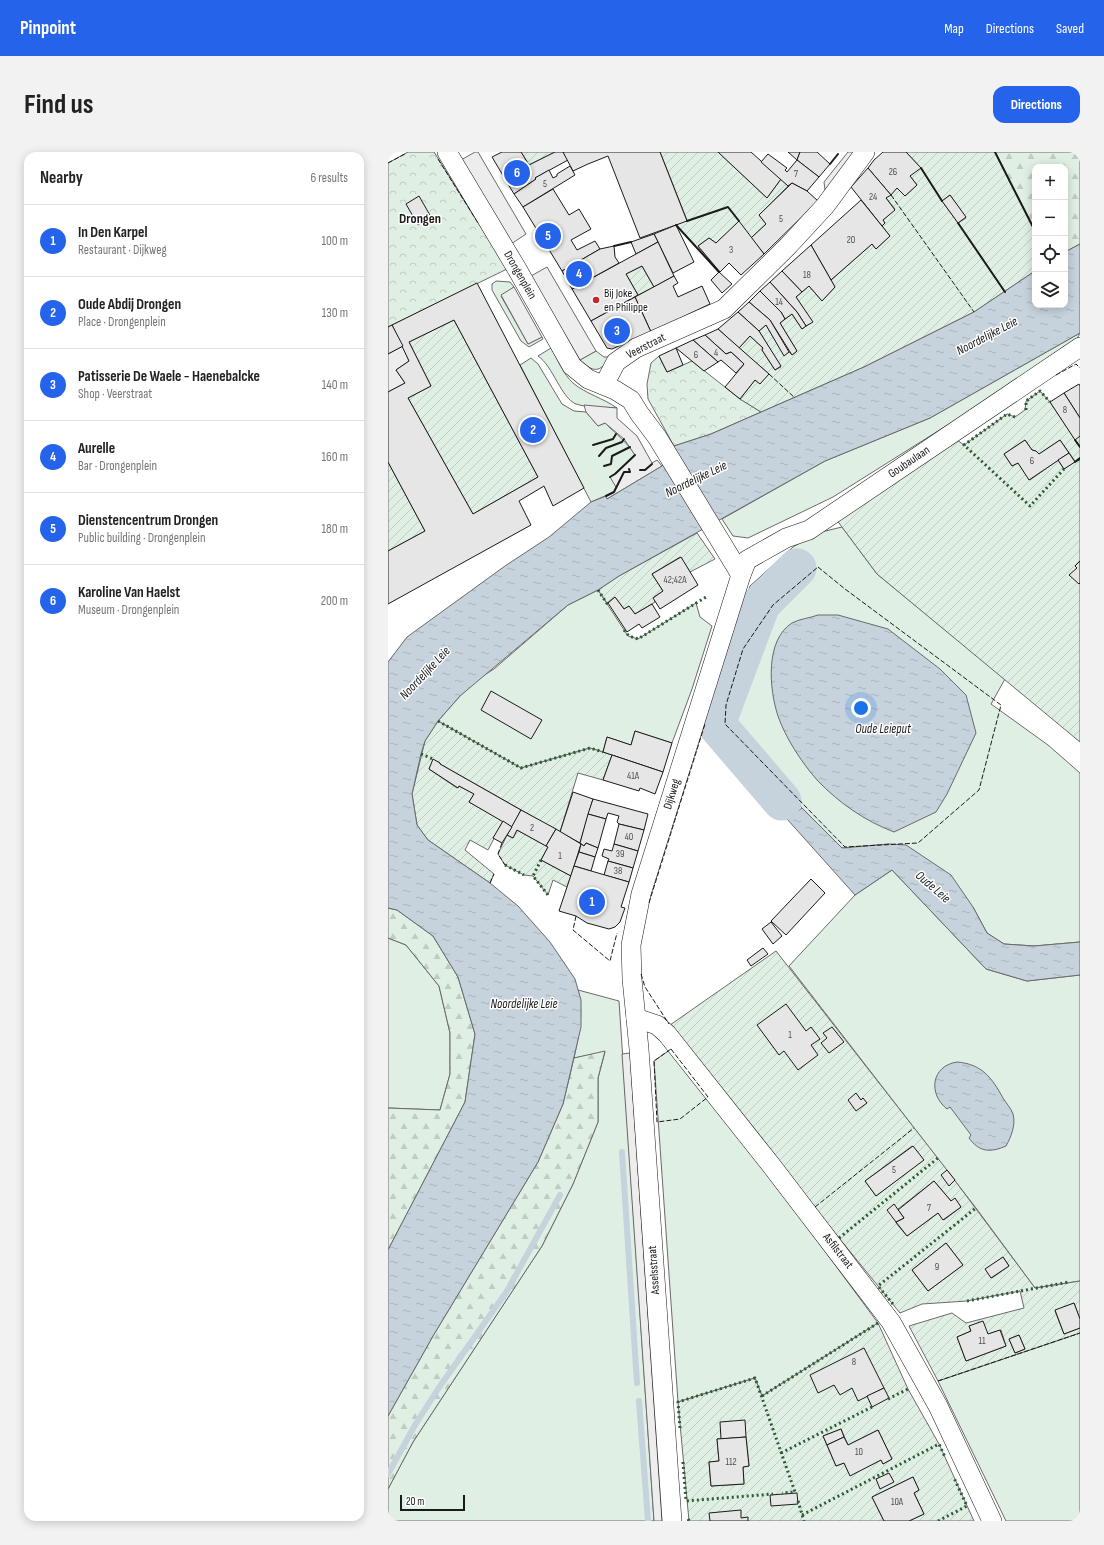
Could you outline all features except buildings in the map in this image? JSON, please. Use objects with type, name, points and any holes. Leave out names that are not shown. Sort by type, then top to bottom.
[{"type":"street","name":"Drongenplein","points":[[447,152],[517,269],[572,366],[588,379],[604,385]]},
{"type":"street","name":"Veerstraat","points":[[604,385],[616,362],[636,348],[724,309],[788,246],[825,206],[865,152]]},
{"type":"street","name":"Goubaulaan","points":[[741,575],[747,560],[786,538],[809,530],[1080,347]]},
{"type":"street","points":[[604,385],[631,400],[657,437],[721,539],[741,575]]},
{"type":"street","name":"Dijkweg","points":[[636,1018],[632,980],[631,945],[641,894],[741,575]]},
{"type":"street","name":"Asselsstraat","points":[[636,1018],[672,1521]]},
{"type":"street","name":"Asfilstraat","points":[[636,1018],[658,1025],[667,1034],[776,1171],[891,1322],[938,1406],[992,1521]]},
{"type":"green space","points":[[408,152],[434,152],[507,269],[388,327],[388,163]]},
{"type":"green space","points":[[521,152],[555,152],[529,165]]},
{"type":"green space","points":[[660,152],[718,152],[767,198],[781,179],[788,186],[759,215],[766,224],[751,238],[739,222],[716,243],[709,238],[698,246],[719,272],[676,225],[687,220]]},
{"type":"green space","points":[[906,152],[995,152],[1032,225],[1032,273],[974,312],[864,367],[761,412],[740,399],[755,380],[760,383],[768,373],[739,348],[750,336],[763,348],[762,350],[775,370],[781,367],[759,331],[766,325],[784,355],[789,352],[792,355],[797,351],[780,323],[792,314],[802,329],[812,322],[796,297],[809,286],[822,301],[835,287],[831,280],[872,244],[876,249],[890,236],[882,226],[885,223],[883,220],[895,209],[886,198],[897,188],[905,196],[917,185],[910,176],[920,167]],"holes":[[[950,195],[966,218],[958,223],[942,201]]]},
{"type":"green space","points":[[995,152],[1080,152],[1080,244],[1068,250],[1068,164],[1032,164],[1032,225]]},
{"type":"green space","points":[[642,266],[654,287],[638,295],[626,274]]},
{"type":"green space","points":[[496,281],[510,282],[514,287],[501,296],[528,344],[542,337],[543,339],[529,347],[521,341],[492,290],[492,284]]},
{"type":"green space","points":[[454,320],[538,477],[473,514],[408,398],[431,386],[409,342]]},
{"type":"green space","points":[[1080,333],[1075,343],[1016,382],[833,497],[748,538],[733,536],[722,519],[825,461],[930,418]]},
{"type":"green space","points":[[551,348],[563,371],[573,383],[617,408],[586,406],[576,404],[571,401],[561,389],[548,367],[538,356]]},
{"type":"green space","points":[[596,351],[604,357],[611,357],[600,368],[593,369],[580,360]]},
{"type":"green space","points":[[659,356],[667,372],[692,361],[740,399],[761,412],[711,434],[674,446],[648,399],[647,384],[651,363]]},
{"type":"green space","points":[[531,358],[538,364],[562,404],[574,411],[586,412],[598,426],[605,423],[632,450],[635,455],[615,474],[616,487],[614,492],[591,502],[520,365]]},
{"type":"green space","points":[[1040,391],[1050,402],[1075,439],[1080,436],[1080,742],[877,574],[836,519],[957,440],[964,445],[1007,414],[1015,417],[1025,410],[1026,401]],"holes":[[[1025,440],[1032,450],[1039,454],[1060,440],[1075,461],[1064,469],[1058,460],[1030,480],[1018,463],[1012,466],[1004,454]]]},
{"type":"green space","points":[[388,462],[425,531],[388,551]]},
{"type":"green space","points":[[842,527],[877,574],[1005,679],[991,704],[1048,745],[1080,773],[1080,942],[1034,946],[1004,944],[987,933],[973,907],[889,844],[842,848],[802,808],[712,706],[750,586],[793,547],[817,533]]},
{"type":"green space","points":[[697,533],[715,559],[690,572],[680,557],[652,574],[663,591],[654,597],[655,602],[635,614],[629,606],[624,609],[615,597],[607,603],[598,590],[619,576]]},
{"type":"green space","points":[[598,590],[628,636],[638,639],[696,603],[700,617],[712,626],[692,689],[672,743],[635,731],[631,745],[607,737],[603,752],[590,748],[521,768],[438,721],[460,696],[478,679],[494,669],[568,605]]},
{"type":"green space","points":[[438,721],[521,768],[590,748],[612,755],[603,780],[578,773],[560,832],[434,760],[429,769],[457,788],[459,786],[474,794],[469,802],[503,821],[488,850],[470,840],[465,850],[494,874],[490,883],[428,840],[417,825],[412,794],[425,741]]},
{"type":"green space","points":[[517,830],[548,847],[541,860],[571,876],[567,887],[553,880],[548,895],[533,876],[524,875],[505,865],[498,854],[507,835],[513,838]]},
{"type":"green space","points":[[892,870],[986,969],[1027,981],[1080,975],[1080,1281],[1035,1288],[976,1208],[789,966],[855,895]]},
{"type":"green space","points":[[388,908],[397,910],[433,936],[458,977],[475,1034],[465,1102],[388,1250],[388,1108],[440,1110],[450,1074],[450,1033],[439,986],[406,945],[388,938]]},
{"type":"green space","points":[[388,938],[406,945],[439,986],[450,1033],[450,1074],[440,1110],[388,1108]]},
{"type":"green space","points":[[776,951],[947,1170],[1035,1288],[1080,1281],[1080,1319],[1074,1303],[1055,1311],[1064,1334],[1080,1328],[1080,1333],[938,1381],[909,1326],[952,1313],[966,1323],[1024,1308],[1020,1291],[967,1301],[922,1304],[900,1313],[670,1025]],"holes":[[[912,1146],[923,1160],[876,1196],[865,1181]],[[934,1181],[951,1201],[955,1199],[961,1207],[944,1220],[938,1213],[907,1236],[896,1223],[898,1209]],[[946,1243],[963,1265],[928,1291],[912,1270]],[[1003,1257],[1009,1266],[992,1278],[986,1269]],[[969,1326],[988,1334],[1001,1330],[1006,1346],[966,1361],[957,1337],[971,1331]],[[1019,1335],[1025,1349],[1015,1353],[1009,1339]]]},
{"type":"green space","points":[[578,990],[619,1001],[654,1521],[388,1521],[388,1489],[413,1442],[542,1246],[573,1184],[598,1122],[598,1078],[605,1052],[574,1058],[581,1016]]},
{"type":"green space","points":[[671,1049],[768,1174],[878,1323],[762,1396],[755,1378],[678,1402],[654,1061]]},
{"type":"green space","points":[[605,1051],[598,1078],[598,1122],[573,1184],[542,1246],[413,1442],[388,1489],[388,1416],[433,1336],[538,1162],[563,1104],[574,1058]]},
{"type":"green space","points":[[878,1323],[908,1389],[939,1444],[974,1521],[909,1521],[924,1514],[914,1493],[919,1490],[913,1477],[872,1497],[884,1521],[689,1521],[678,1402],[755,1378],[762,1396]],"holes":[[[841,1429],[848,1445],[878,1430],[892,1459],[883,1464],[881,1460],[850,1475],[844,1463],[836,1466],[823,1436]],[[746,1437],[749,1466],[743,1467],[744,1484],[711,1486],[709,1462],[719,1461],[717,1439]]]},
{"type":"green space","points":[[1080,1333],[1080,1521],[1006,1521],[938,1381]]},
{"type":"shaded area","points":[[475,152],[478,152],[526,234],[511,244],[461,160]]},
{"type":"shaded area","points":[[848,152],[856,152],[825,190],[824,182]]},
{"type":"shaded area","points":[[547,267],[596,351],[580,360],[531,276]]},
{"type":"shaded area","points":[[514,287],[542,337],[528,344],[501,295]]},
{"type":"shaded area","points":[[403,346],[409,361],[396,370],[405,383],[388,392],[388,354]]},
{"type":"shaded area","points":[[584,405],[617,408],[617,418],[637,436],[652,463],[657,460],[662,466],[607,499],[606,496],[614,492],[616,487],[610,477],[635,455],[624,439],[605,423],[598,426],[586,412]]},
{"type":"shaded area","points":[[630,1053],[662,1521],[654,1521],[622,1054]]},
{"type":"water","name":"Noordelijke Leie","points":[[1080,244],[1080,333],[930,418],[825,461],[619,576],[598,590],[568,605],[460,696],[438,721],[425,741],[412,794],[417,825],[428,840],[490,883],[518,906],[550,942],[575,979],[581,1000],[581,1027],[563,1104],[538,1162],[433,1336],[388,1416],[388,1250],[465,1102],[475,1034],[458,977],[433,936],[397,910],[388,908],[388,662],[407,637],[505,566],[549,537],[591,502],[606,496],[607,499],[662,466],[674,446],[711,434],[864,367],[974,312],[1032,273],[1032,308],[1068,308],[1068,250]]},
{"type":"water","name":"Oude Leieput","points":[[818,615],[838,615],[888,629],[940,669],[966,695],[976,733],[947,794],[936,812],[894,832],[883,828],[843,804],[817,780],[794,750],[778,716],[771,679],[773,653],[777,641],[783,631],[792,623]]},
{"type":"water","points":[[712,706],[792,795],[773,804],[705,724]]},
{"type":"water","points":[[802,808],[842,848],[889,844],[906,845],[951,875],[973,907],[987,933],[1004,944],[1034,946],[1080,942],[1080,975],[1027,981],[986,969],[892,870],[855,895],[787,819]]},
{"type":"water","points":[[957,1062],[966,1063],[980,1069],[985,1073],[995,1084],[1011,1110],[1014,1118],[1013,1127],[1006,1146],[995,1150],[981,1149],[969,1138],[971,1135],[950,1107],[947,1109],[941,1103],[935,1089],[937,1075],[948,1065]]},
{"type":"waterway","name":"Oude Leie","points":[[782,801],[716,724],[761,604],[797,568]]},
{"type":"waterway","points":[[622,1152],[637,1383]]},
{"type":"waterway","points":[[388,1474],[415,1425],[438,1389],[507,1291],[560,1195]]},
{"type":"waterway","points":[[639,1401],[648,1521]]},
{"type":"hedge","points":[[1026,410],[1026,401],[1040,391],[1050,402]]},
{"type":"hedge","points":[[1015,417],[1007,414],[964,445],[1030,506],[1064,469]]},
{"type":"hedge","points":[[1078,459],[1080,463]]},
{"type":"hedge","points":[[598,590],[608,605]]},
{"type":"hedge","points":[[624,630],[629,636],[638,639],[706,597]]},
{"type":"hedge","points":[[438,721],[521,768],[590,748],[603,752]]},
{"type":"hedge","points":[[421,754],[433,759]]},
{"type":"hedge","points":[[541,860],[533,876],[548,895]]},
{"type":"hedge","points":[[505,865],[524,875]]},
{"type":"hedge","points":[[839,1238],[938,1158]]},
{"type":"hedge","points":[[893,1304],[878,1286],[976,1208]]},
{"type":"hedge","points":[[967,1301],[1069,1282]]},
{"type":"hedge","points":[[762,1396],[878,1323]]},
{"type":"hedge","points":[[680,1428],[678,1402],[755,1378],[795,1492],[782,1493]]},
{"type":"hedge","points":[[888,1399],[908,1389]]},
{"type":"hedge","points":[[781,1453],[874,1406]]},
{"type":"hedge","points":[[802,1515],[939,1444],[945,1457]]},
{"type":"hedge","points":[[683,1462],[686,1501],[773,1494]]},
{"type":"hedge","points":[[938,1521],[967,1506],[954,1478]]},
{"type":"hedge","points":[[798,1501],[804,1521]]},
{"type":"fence","points":[[388,163],[405,154]]},
{"type":"fence","points":[[438,159],[478,223]]},
{"type":"fence","points":[[891,195],[974,312]]},
{"type":"fence","points":[[1056,375],[1076,364],[1080,368]]},
{"type":"fence","points":[[769,374],[795,398]]},
{"type":"fence","points":[[818,567],[845,589],[1001,705],[979,790],[918,843],[845,847],[725,724],[726,705],[743,649],[773,605],[818,567]]},
{"type":"fence","points":[[649,903],[705,724]]},
{"type":"fence","points":[[502,843],[498,854],[505,865]]},
{"type":"fence","points":[[490,883],[494,874]]},
{"type":"fence","points":[[576,916],[573,930],[610,961],[617,933]]},
{"type":"fence","points":[[641,974],[645,987],[669,1024]]},
{"type":"fence","points":[[671,1049],[708,1097],[680,1119],[657,1122],[654,1061],[671,1049]]},
{"type":"fence","points":[[815,1207],[914,1128]]},
{"type":"fence","points":[[938,1381],[1080,1333]]},
{"type":"wall","points":[[995,152],[1032,225]]},
{"type":"wall","points":[[830,164],[838,154]]},
{"type":"wall","points":[[921,168],[942,201]]},
{"type":"wall","points":[[687,221],[728,207],[739,221]]},
{"type":"wall","points":[[958,223],[1005,292]]},
{"type":"wall","points":[[676,225],[719,272]]},
{"type":"wall","points":[[614,246],[631,242]]},
{"type":"wall","points":[[593,445],[613,439],[616,434]]},
{"type":"wall","points":[[599,456],[606,448],[622,442],[624,439]]},
{"type":"wall","points":[[1075,440],[1080,447]]},
{"type":"wall","points":[[604,466],[611,464],[612,456],[630,447]]},
{"type":"wall","points":[[610,477],[635,455]]},
{"type":"wall","points":[[1075,462],[1080,458]]},
{"type":"wall","points":[[640,470],[645,470],[652,464]]},
{"type":"wall","points":[[606,496],[614,492],[624,472],[630,472],[629,469]]},
{"type":"place","name":"Karoline Van Haelst","points":[[517,173]]},
{"type":"place","name":"Dienstencentrum Drongen","points":[[548,236]]},
{"type":"place","name":"Aurelle","points":[[579,274]]},
{"type":"place","name":"Bij Joke en Philippe","points":[[596,300]]},
{"type":"place","name":"Patisserie De Waele - Haenebalcke","points":[[617,331]]},
{"type":"place","name":"Oude Abdij Drongen","points":[[533,430]]},
{"type":"place","name":"In Den Karpel","points":[[592,902]]},
{"type":"district","name":"Drongen","points":[[420,218]]}]
